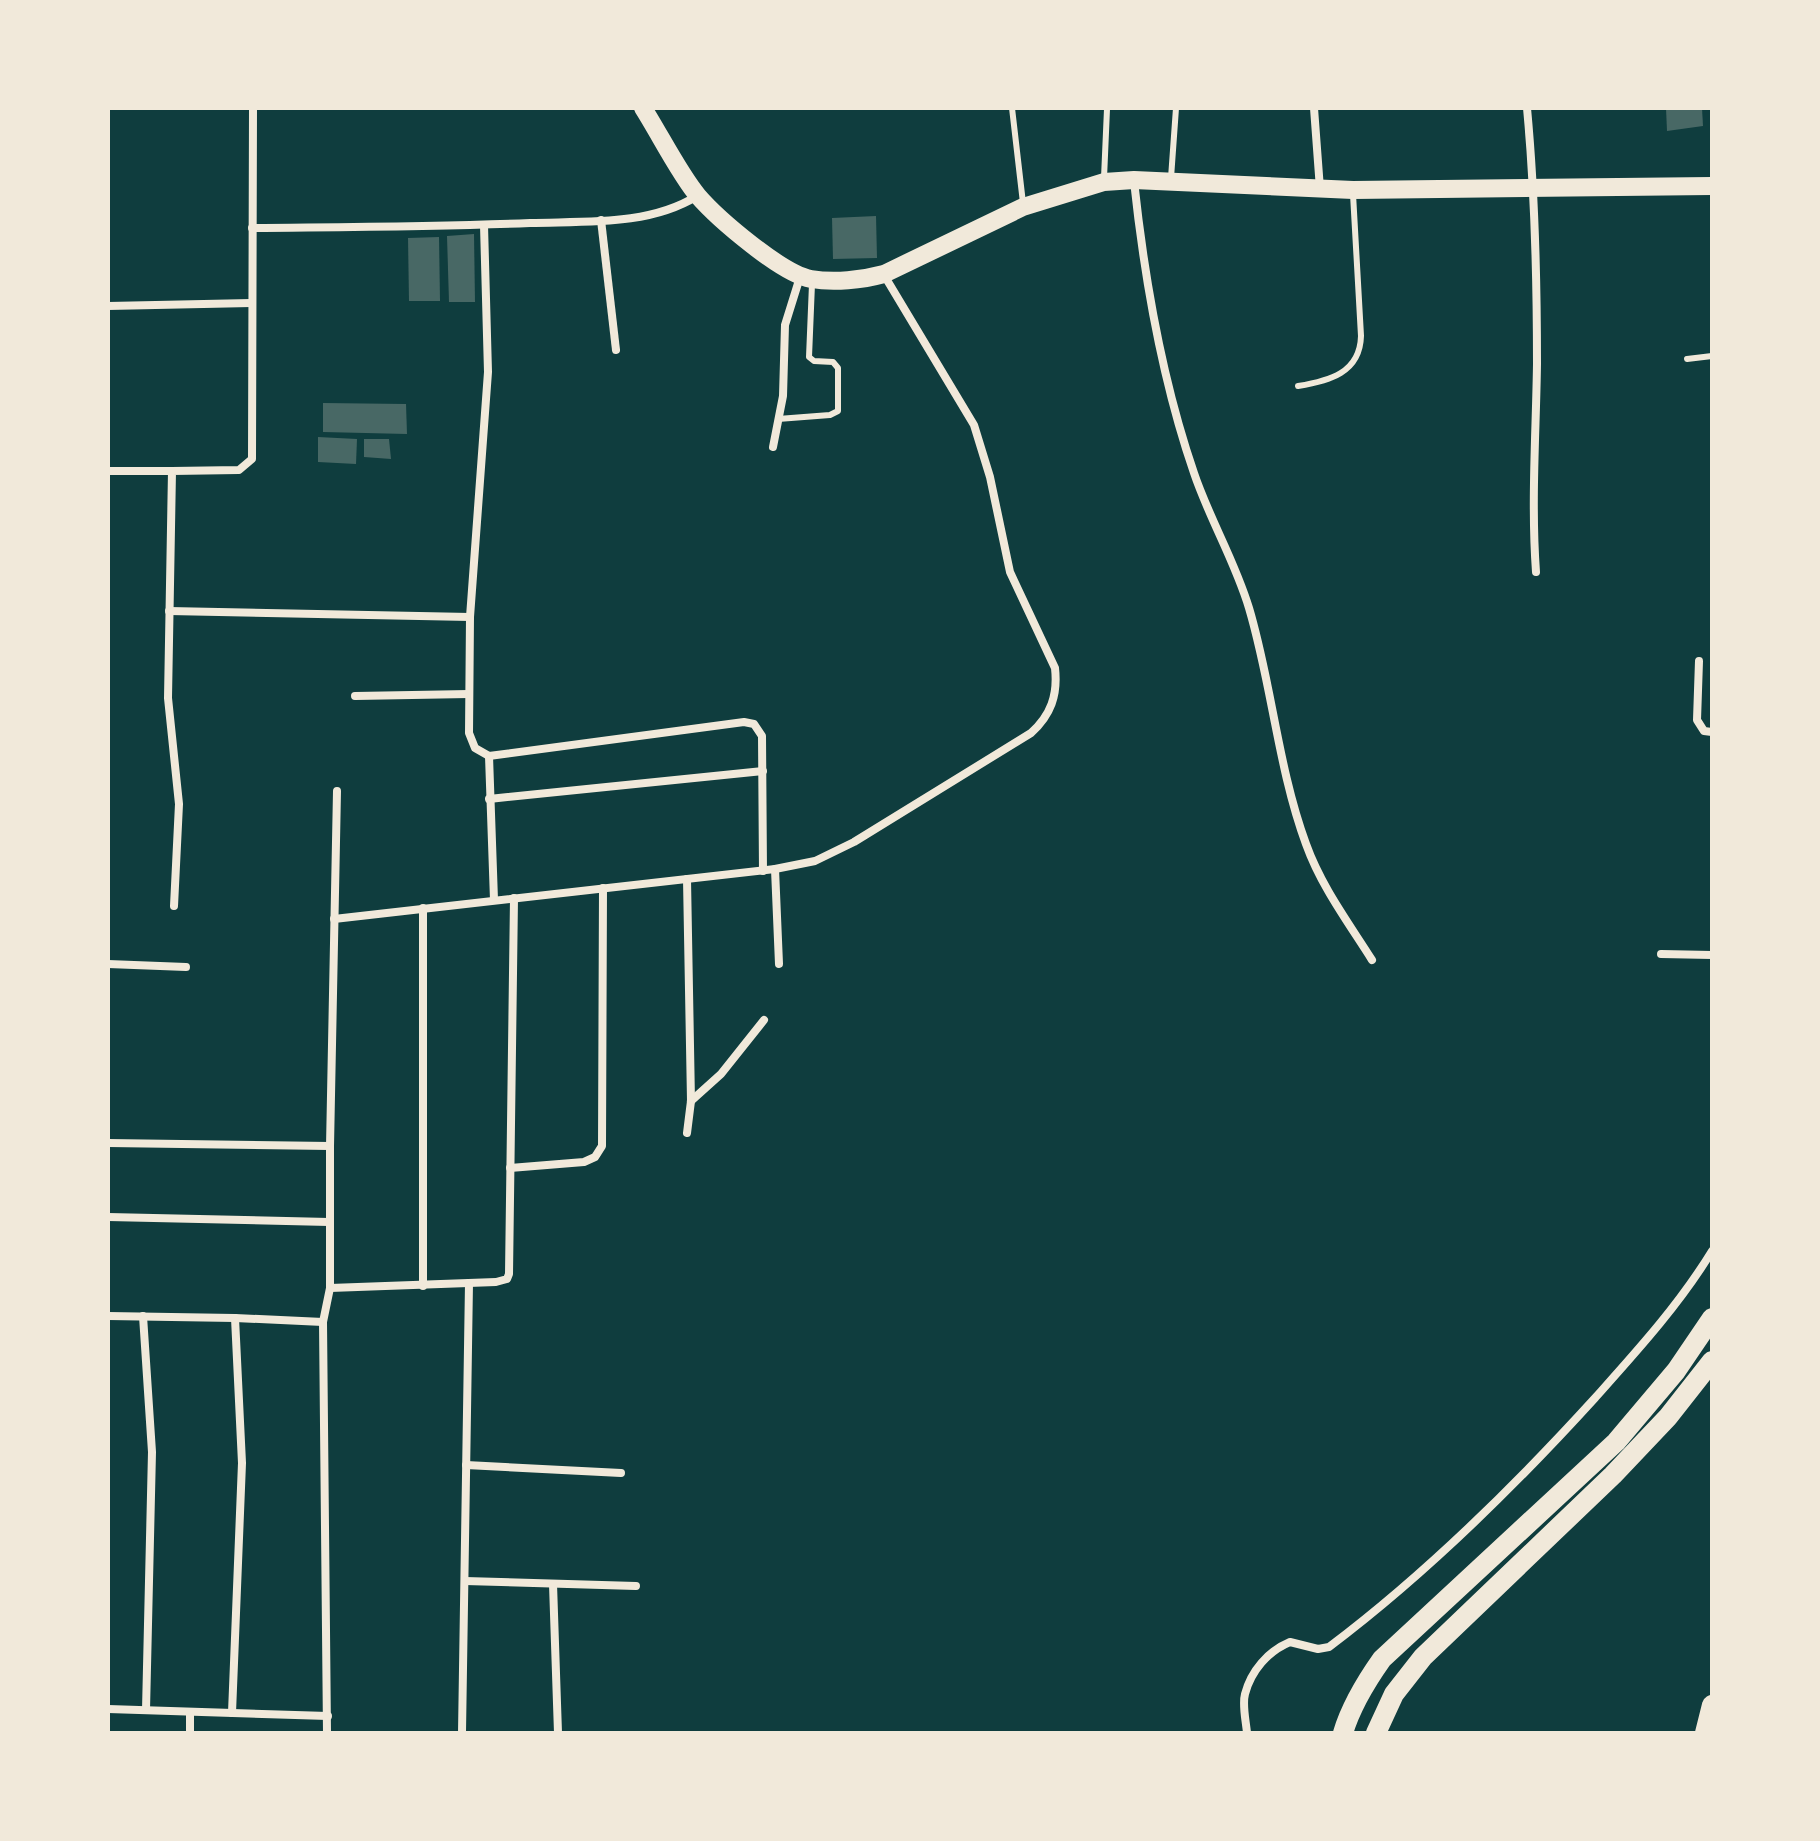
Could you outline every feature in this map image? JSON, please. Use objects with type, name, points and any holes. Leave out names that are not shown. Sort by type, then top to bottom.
[{"type":"highway","points":[[1343,1733],[1365,1683],[1382,1659],[1616,1442],[1676,1371],[1712,1318]]},
{"type":"highway","points":[[1376,1733],[1394,1694],[1408,1674],[1613,1475],[1668,1417],[1712,1361]]},
{"type":"highway","points":[[1705,1733],[1712,1705]]},
{"type":"main road","points":[[643,108],[697,196],[751,245],[806,278],[865,279],[884,274],[1023,207],[1104,182],[1134,180],[1321,190],[1712,186]]},
{"type":"street","points":[[108,471],[239,470],[252,459],[253,108]]},
{"type":"street","points":[[1314,108],[1321,190]]},
{"type":"street","points":[[1527,108],[1534,188],[1537,361],[1532,520],[1536,572]]},
{"type":"street","points":[[1134,180],[1144,266],[1177,415],[1202,496],[1247,601],[1262,651],[1293,802],[1306,844],[1322,880],[1372,960]]},
{"type":"street","points":[[252,228],[601,220],[648,216],[679,207],[697,196]]},
{"type":"street","points":[[601,220],[616,350]]},
{"type":"street","points":[[484,225],[488,372],[470,617],[469,733],[475,748],[489,756],[744,722],[754,724],[762,736],[763,871]]},
{"type":"street","points":[[334,919],[763,871],[815,861],[854,842],[1031,733],[1045,720],[1057,684],[1055,668],[1010,572],[990,477],[974,425],[884,274]]},
{"type":"street","points":[[773,447],[783,396],[785,325],[806,278]]},
{"type":"street","points":[[108,306],[251,303]]},
{"type":"street","points":[[172,471],[168,698],[179,804],[174,906]]},
{"type":"street","points":[[169,611],[470,617]]},
{"type":"street","points":[[1699,661],[1697,720],[1704,731],[1712,732]]},
{"type":"street","points":[[355,696],[469,694]]},
{"type":"street","points":[[489,756],[494,900]]},
{"type":"street","points":[[489,799],[763,771]]},
{"type":"street","points":[[327,1733],[323,1322],[330,1288],[337,791]]},
{"type":"street","points":[[775,869],[779,964]]},
{"type":"street","points":[[687,879],[691,1101],[687,1133]]},
{"type":"street","points":[[510,1168],[584,1162],[595,1157],[602,1146],[603,888]]},
{"type":"street","points":[[330,1288],[423,1286],[507,1279],[514,898]]},
{"type":"street","points":[[423,908],[423,1286]]},
{"type":"street","points":[[1661,954],[1712,955]]},
{"type":"street","points":[[108,964],[186,967]]},
{"type":"street","points":[[691,1101],[721,1074],[764,1020]]},
{"type":"street","points":[[108,1143],[330,1146]]},
{"type":"street","points":[[108,1217],[329,1222]]},
{"type":"street","points":[[1247,1733],[1245,1695],[1267,1656],[1290,1642],[1318,1649],[1329,1647],[1400,1591],[1559,1438],[1653,1333],[1712,1251]]},
{"type":"street","points":[[462,1733],[469,1283]]},
{"type":"street","points":[[108,1316],[323,1322]]},
{"type":"street","points":[[143,1316],[152,1452],[146,1710]]},
{"type":"street","points":[[232,1713],[242,1463],[235,1318]]},
{"type":"street","points":[[466,1465],[621,1473]]},
{"type":"street","points":[[465,1581],[636,1586]]},
{"type":"street","points":[[553,1584],[558,1733]]},
{"type":"street","points":[[108,1709],[328,1716]]},
{"type":"street","points":[[190,1712],[190,1733]]},
{"type":"lane","points":[[1012,108],[1023,207]]},
{"type":"lane","points":[[1171,182],[1176,108]]},
{"type":"lane","points":[[1104,182],[1107,109]]},
{"type":"lane","points":[[1298,386],[1319,383],[1340,375],[1355,361],[1359,352],[1361,336],[1353,190]]},
{"type":"lane","points":[[778,419],[830,415],[838,411],[836,364],[810,360],[809,357],[806,278]]},
{"type":"lane","points":[[1687,359],[1712,356]]},
{"type":"building","points":[[1666,108],[1702,108],[1703,126],[1667,131]]},
{"type":"building","points":[[876,216],[877,258],[833,259],[832,218]]},
{"type":"building","points":[[474,234],[475,302],[449,302],[447,236]]},
{"type":"building","points":[[439,237],[440,301],[409,301],[408,238]]},
{"type":"building","points":[[323,403],[406,404],[407,434],[323,432]]},
{"type":"building","points":[[318,437],[357,439],[356,464],[318,462]]},
{"type":"building","points":[[364,439],[389,439],[391,459],[364,457]]}]
